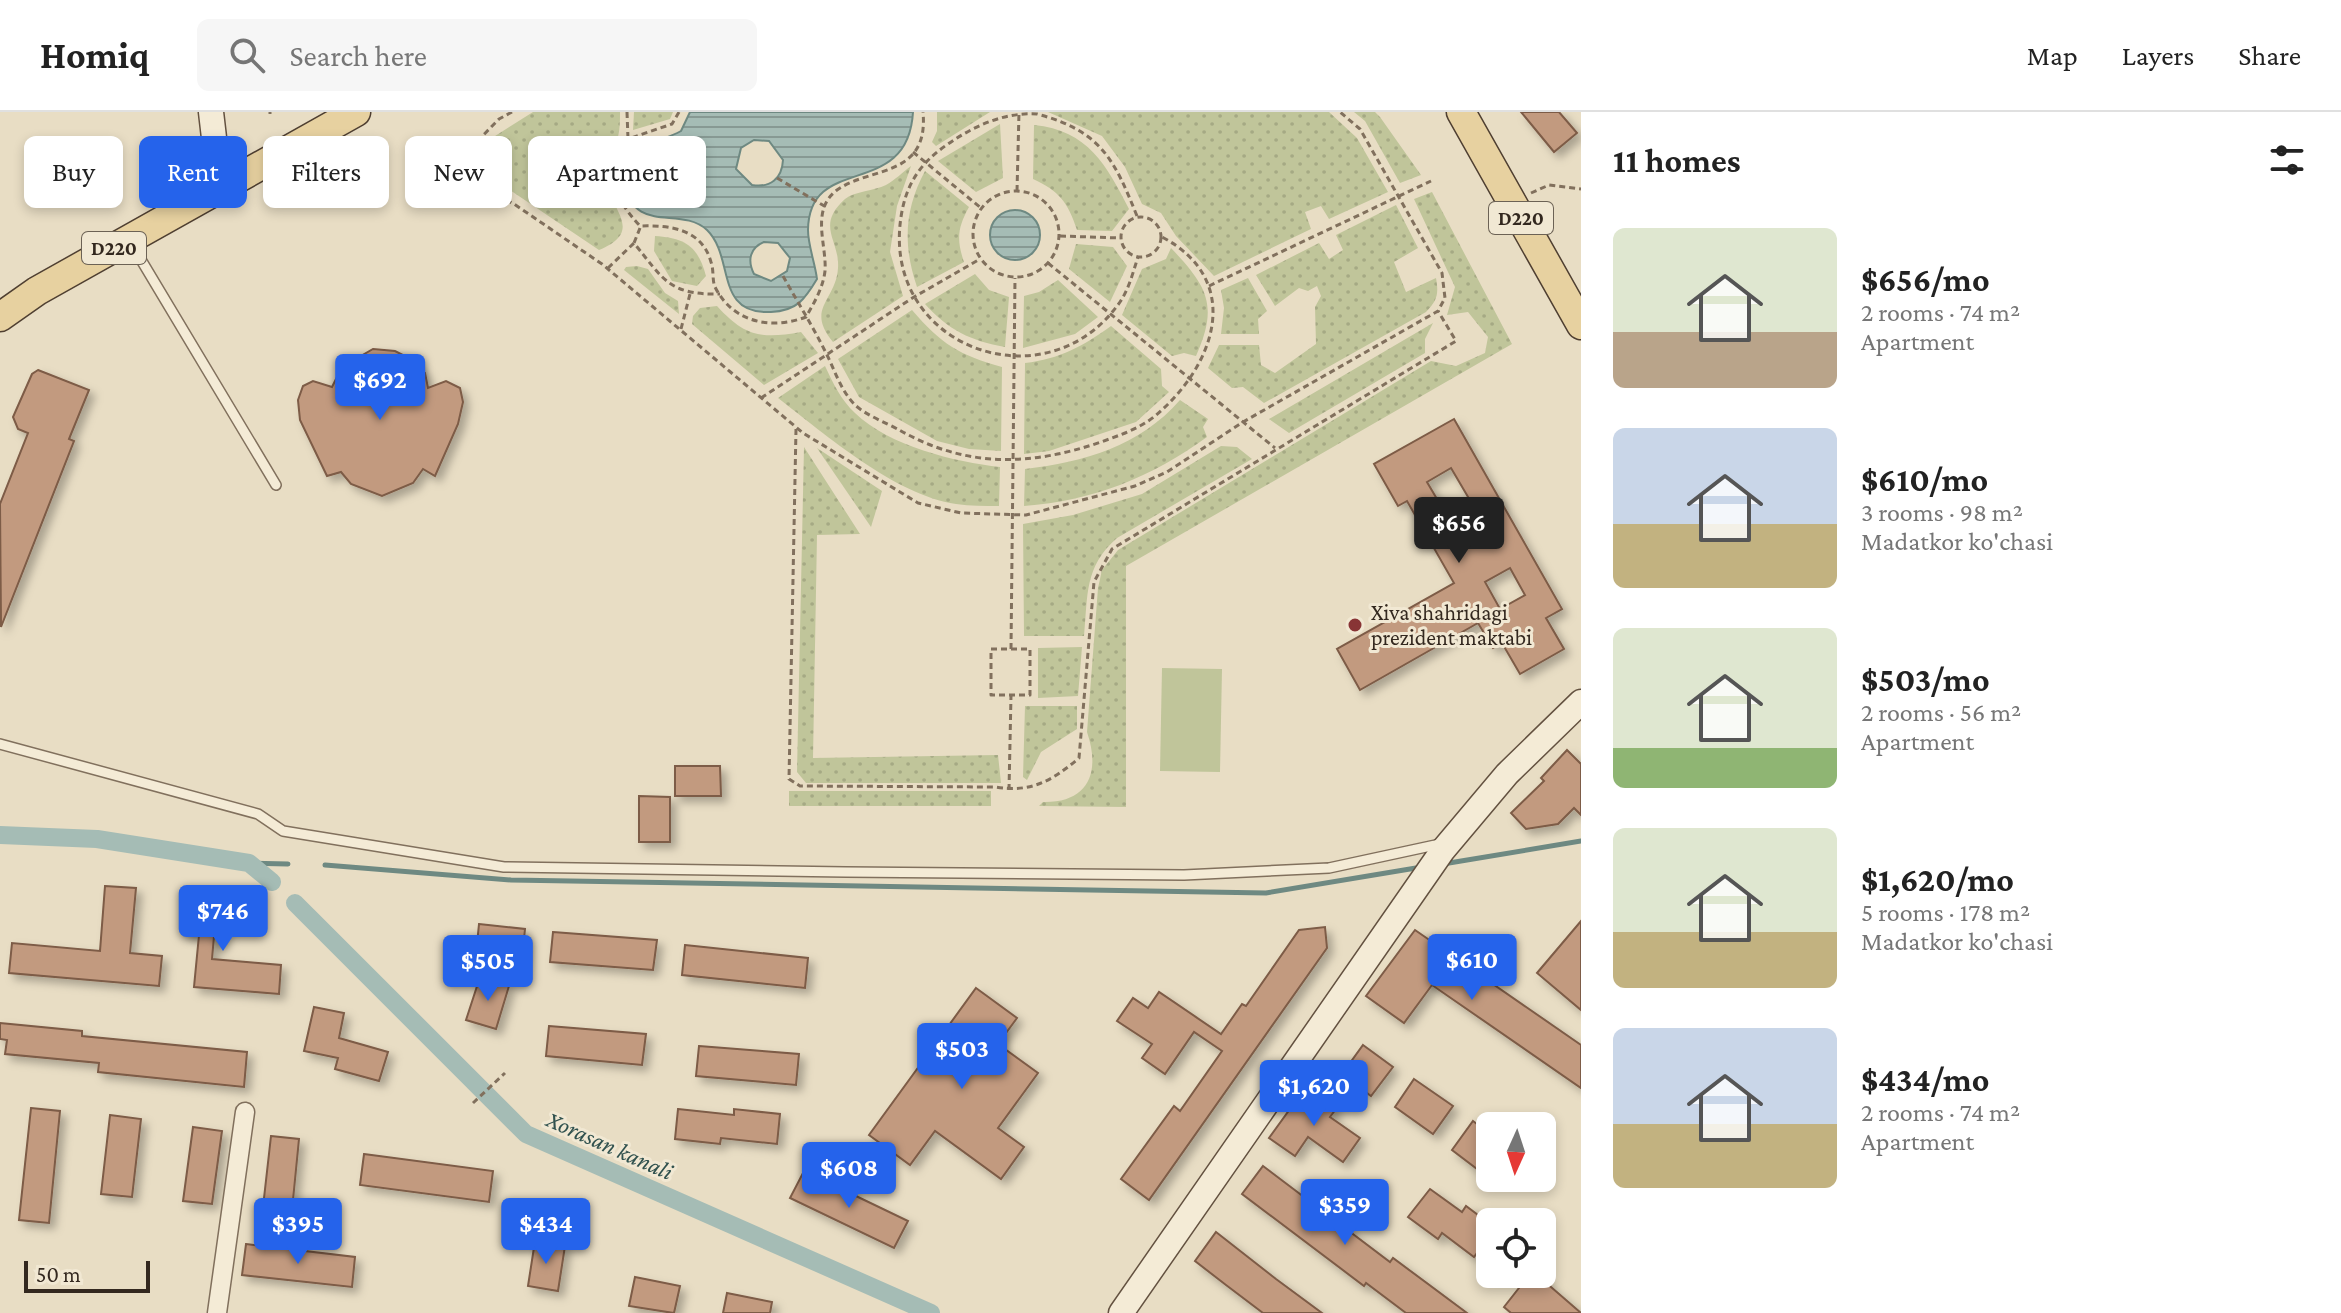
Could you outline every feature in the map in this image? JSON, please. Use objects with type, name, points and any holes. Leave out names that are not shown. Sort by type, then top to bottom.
[{"type":"main road","name":"D220","points":[[247,174],[356,112]]},
{"type":"main road","name":"D220","points":[[1461,112],[1581,325]]},
{"type":"main road","name":"D220","points":[[0,317],[37,291],[187,208]]},
{"type":"street","points":[[211,112],[214,136]]},
{"type":"street","points":[[1121,1313],[1446,846],[1507,774],[1581,702]]},
{"type":"street","points":[[217,1313],[245,1112]]},
{"type":"lane","points":[[129,240],[276,485]]},
{"type":"lane","points":[[0,744],[258,814],[283,831],[504,867],[1184,875],[1329,868],[1446,846]]},
{"type":"path","points":[[512,112],[499,119],[463,156],[482,187],[514,204],[608,269],[796,428],[918,503],[961,513],[1010,515],[1065,508],[1135,486],[1167,472],[1243,422],[1438,311],[1445,298],[1442,273],[1360,129],[1340,112]]},
{"type":"path","points":[[627,112],[628,136]]},
{"type":"path","points":[[637,136],[672,124],[679,112]]},
{"type":"path","points":[[625,208],[640,226],[685,230],[704,245],[712,263],[714,285],[730,307],[748,319],[774,325],[806,317],[817,298],[825,271],[821,238],[826,207],[836,191],[903,164],[913,151],[924,122],[923,112]]},
{"type":"path","points":[[1017,191],[1019,112]]},
{"type":"path","points":[[1137,216],[1116,166],[1095,141],[1058,121],[1019,112],[1000,114],[960,135],[925,161],[916,171],[903,203],[898,236],[899,254],[914,297],[935,327],[963,345],[1013,356],[1044,352],[1076,341],[1110,314],[1121,300],[1138,257]]},
{"type":"path","points":[[913,151],[981,208]]},
{"type":"path","points":[[777,178],[826,207]]},
{"type":"path","points":[[1209,286],[1431,181]]},
{"type":"path","points":[[1530,193],[1549,185],[1581,189]]},
{"type":"path","points":[[1017,191],[1045,202],[1054,214],[1059,236],[1048,263],[1030,276],[1015,278],[989,269],[980,259],[972,233],[981,208],[991,198],[1017,191]]},
{"type":"path","points":[[783,276],[855,405],[949,453],[1011,461],[1060,456],[1131,431],[1156,415],[1188,378],[1211,339],[1215,313],[1209,286],[1179,246],[1162,237],[1152,219],[1137,216],[1123,227],[1120,238],[1126,251],[1138,257],[1157,250],[1162,237]]},
{"type":"path","points":[[608,269],[634,243],[640,226]]},
{"type":"path","points":[[1059,236],[1120,238]]},
{"type":"path","points":[[634,243],[665,283],[690,294],[720,294]]},
{"type":"path","points":[[761,398],[914,297],[980,259]]},
{"type":"path","points":[[1048,263],[1275,448]]},
{"type":"path","points":[[1011,649],[1010,515],[1015,278]]},
{"type":"path","points":[[680,330],[690,294]]},
{"type":"path","points":[[796,428],[789,779],[800,786],[1009,790],[1050,783],[1079,758],[1094,582],[1112,549],[1456,341],[1438,311]]},
{"type":"path","points":[[991,649],[1030,649],[1030,695],[1011,695],[991,695],[991,649]]},
{"type":"path","points":[[1009,790],[1011,695]]},
{"type":"path","points":[[473,1103],[505,1073]]},
{"type":"green space","points":[[533,112],[620,112],[618,136],[528,136],[528,202],[512,191],[512,136],[495,136]]},
{"type":"green space","points":[[634,112],[673,112],[670,119],[633,130]]},
{"type":"green space","points":[[937,112],[990,112],[936,146],[932,142],[937,131]]},
{"type":"green space","points":[[1048,112],[1329,112],[1357,138],[1388,192],[1329,219],[1321,206],[1305,212],[1311,229],[1214,276],[1176,236],[1161,213],[1142,204],[1125,167],[1102,136]]},
{"type":"green space","points":[[1354,112],[1375,112],[1421,175],[1400,183],[1365,121]]},
{"type":"green space","points":[[1000,124],[1003,178],[976,192],[938,161]]},
{"type":"green space","points":[[1034,125],[1069,134],[1082,142],[1104,165],[1129,209],[1112,231],[1077,230],[1061,198],[1033,179]]},
{"type":"green space","points":[[911,166],[897,206],[890,252],[903,296],[833,342],[822,321],[824,305],[838,268],[830,225],[832,217],[845,199],[886,185]]},
{"type":"green space","points":[[925,171],[969,207],[959,233],[964,262],[917,287],[909,257],[908,228],[913,200]]},
{"type":"green space","points":[[1432,192],[1512,344],[1126,566],[1126,807],[1039,806],[1043,802],[1071,797],[1087,783],[1091,772],[1091,747],[1087,732],[1098,588],[1102,570],[1118,550],[1431,361],[1456,366],[1485,353],[1488,337],[1468,312],[1447,315],[1455,287],[1414,199]]},
{"type":"green space","points":[[1396,205],[1418,248],[1394,262],[1406,292],[1436,278],[1436,297],[1426,312],[1264,403],[1243,387],[1232,388],[1208,368],[1219,345],[1259,345],[1261,365],[1275,373],[1316,344],[1315,307],[1321,296],[1317,286],[1308,291],[1299,288],[1275,306],[1256,275],[1319,243],[1329,259],[1343,250],[1336,235]]},
{"type":"green space","points":[[537,208],[616,208],[623,225],[621,234],[599,250]]},
{"type":"green space","points":[[655,236],[682,242],[694,251],[706,276],[697,286],[672,281],[654,251]]},
{"type":"green space","points":[[1076,244],[1113,247],[1127,266],[1110,302],[1069,269]]},
{"type":"green space","points":[[1171,248],[1201,285],[1206,297],[1207,323],[1196,356],[1184,353],[1172,356],[1122,315],[1142,269],[1166,259]]},
{"type":"green space","points":[[637,266],[648,269],[665,293],[678,301],[679,314],[624,270]]},
{"type":"green space","points":[[975,274],[989,290],[1009,297],[1005,347],[961,333],[942,321],[925,304]]},
{"type":"green space","points":[[1248,278],[1267,311],[1258,319],[1259,334],[1221,334],[1224,308],[1221,290]]},
{"type":"green space","points":[[1058,280],[1098,317],[1075,334],[1023,348],[1024,296],[1039,292]]},
{"type":"green space","points":[[717,306],[736,324],[755,333],[775,335],[801,332],[818,353],[764,385],[692,324],[693,316],[700,308]]},
{"type":"green space","points":[[912,310],[932,332],[952,347],[1002,367],[1001,451],[969,449],[937,441],[859,397],[838,359]]},
{"type":"green space","points":[[1433,323],[1425,339],[1425,353],[1289,433],[1269,419]]},
{"type":"green space","points":[[1111,326],[1161,369],[1162,386],[1169,392],[1136,422],[1049,451],[1024,454],[1025,363],[1071,350]]},
{"type":"green space","points":[[825,366],[850,408],[886,435],[943,456],[1000,467],[999,506],[956,504],[909,489],[862,462],[778,398]]},
{"type":"green space","points":[[1180,400],[1208,419],[1203,427],[1207,437],[1165,464],[1121,485],[1074,499],[1024,506],[1025,469],[1068,462],[1110,449],[1147,429]]},
{"type":"green space","points":[[1221,446],[1237,447],[1252,459],[1117,538],[1106,549],[1090,582],[1084,636],[1024,636],[1023,524],[1073,515],[1142,494]]},
{"type":"green space","points":[[804,447],[860,534],[817,535],[813,758],[998,755],[1001,783],[806,783],[797,772]]},
{"type":"green space","points":[[817,448],[882,491],[871,527]]},
{"type":"green space","points":[[1082,647],[1078,696],[1038,698],[1038,648]]},
{"type":"green space","points":[[1162,668],[1222,669],[1220,772],[1160,771]]},
{"type":"green space","points":[[1025,706],[1077,706],[1077,729],[1041,752],[1027,780],[1023,777]]},
{"type":"green space","points":[[789,791],[991,791],[991,806],[789,806]]},
{"type":"water","points":[[690,112],[913,112],[907,139],[895,157],[878,168],[824,191],[813,206],[808,236],[817,279],[799,303],[771,312],[753,310],[741,304],[733,294],[721,255],[707,230],[696,223],[647,214],[636,208],[706,208],[706,136],[669,136],[681,131]],"holes":[[[754,140],[769,141],[783,160],[782,167],[774,181],[752,185],[736,169],[741,148]],[[764,242],[778,243],[790,258],[787,271],[771,281],[754,274],[751,264],[753,251]]]},
{"type":"water","points":[[1015,210],[1033,217],[1040,235],[1033,253],[1015,260],[997,253],[990,235],[997,217]]},
{"type":"building","points":[[1521,112],[1559,112],[1577,133],[1554,152]]},
{"type":"building","points":[[373,349],[395,351],[411,359],[425,373],[428,388],[446,381],[460,388],[463,402],[458,424],[435,476],[423,469],[413,483],[382,496],[351,484],[341,472],[327,476],[300,420],[298,400],[303,386],[313,381],[332,387],[342,367]]},
{"type":"building","points":[[38,370],[89,390],[69,439],[74,441],[1,627],[0,504],[28,433],[18,429],[13,417],[32,374]]},
{"type":"building","points":[[1454,419],[1562,609],[1546,618],[1564,649],[1520,674],[1502,643],[1493,648],[1478,623],[1360,690],[1337,649],[1454,583],[1407,501],[1398,506],[1374,464]],"holes":[[[1451,468],[1481,519],[1457,533],[1427,482]],[[1510,568],[1525,595],[1500,609],[1485,582]]]},
{"type":"building","points":[[1567,750],[1581,764],[1581,815],[1574,808],[1558,824],[1526,829],[1511,813],[1544,781],[1541,778]]},
{"type":"building","points":[[675,766],[720,766],[721,796],[675,796]]},
{"type":"building","points":[[639,796],[670,797],[670,842],[639,842]]},
{"type":"building","points":[[105,886],[136,888],[130,953],[162,956],[159,986],[9,973],[12,943],[100,951]]},
{"type":"building","points":[[188,889],[218,891],[212,959],[281,965],[279,994],[194,987],[199,935],[184,934]]},
{"type":"building","points":[[1581,921],[1581,1010],[1537,973]]},
{"type":"building","points":[[479,924],[525,929],[522,959],[476,954]]},
{"type":"building","points":[[1325,927],[1327,948],[1149,1200],[1121,1179],[1174,1106],[1180,1111],[1222,1051],[1194,1032],[1165,1074],[1142,1058],[1152,1044],[1117,1021],[1133,998],[1148,1008],[1159,992],[1221,1034],[1242,1004],[1246,1006],[1299,930]]},
{"type":"building","points":[[1415,930],[1581,1045],[1581,1088],[1432,985],[1404,1023],[1366,996]]},
{"type":"building","points":[[553,932],[657,940],[653,970],[550,962]]},
{"type":"building","points":[[685,945],[808,958],[805,988],[682,975]]},
{"type":"building","points":[[480,977],[509,986],[496,1029],[466,1020]]},
{"type":"building","points":[[976,988],[1017,1018],[998,1044],[1038,1073],[998,1128],[1024,1147],[1001,1179],[935,1131],[910,1165],[869,1135]]},
{"type":"building","points":[[314,1007],[344,1013],[339,1038],[388,1052],[379,1081],[335,1069],[338,1058],[304,1051]]},
{"type":"building","points":[[0,1023],[82,1031],[82,1036],[247,1052],[244,1087],[98,1072],[99,1063],[5,1054],[7,1040],[0,1039]]},
{"type":"building","points":[[549,1026],[646,1034],[642,1065],[546,1056]]},
{"type":"building","points":[[1363,1045],[1393,1067],[1371,1096],[1342,1074]]},
{"type":"building","points":[[699,1046],[799,1054],[796,1085],[696,1076]]},
{"type":"building","points":[[1414,1079],[1453,1106],[1433,1134],[1395,1107]]},
{"type":"building","points":[[1306,1087],[1336,1109],[1330,1117],[1360,1138],[1343,1162],[1308,1137],[1295,1156],[1269,1138]]},
{"type":"building","points":[[31,1108],[60,1111],[49,1223],[19,1220]]},
{"type":"building","points":[[678,1109],[734,1115],[734,1109],[780,1114],[777,1144],[721,1138],[720,1144],[675,1139]]},
{"type":"building","points":[[110,1115],[141,1119],[132,1197],[101,1194]]},
{"type":"building","points":[[1473,1121],[1476,1123],[1476,1168],[1452,1150]]},
{"type":"building","points":[[193,1127],[222,1131],[212,1204],[183,1201]]},
{"type":"building","points":[[271,1136],[299,1139],[292,1210],[263,1207]]},
{"type":"building","points":[[364,1154],[493,1171],[489,1202],[360,1185]]},
{"type":"building","points":[[1263,1166],[1390,1262],[1393,1258],[1467,1313],[1406,1313],[1366,1283],[1364,1286],[1242,1194]]},
{"type":"building","points":[[804,1171],[908,1221],[894,1248],[790,1198]]},
{"type":"building","points":[[1430,1189],[1462,1212],[1466,1206],[1476,1214],[1476,1254],[1474,1257],[1442,1233],[1438,1239],[1408,1217]]},
{"type":"building","points":[[1216,1232],[1322,1313],[1263,1313],[1226,1285],[1195,1261]]},
{"type":"building","points":[[535,1241],[565,1246],[558,1291],[528,1286]]},
{"type":"building","points":[[246,1244],[355,1257],[352,1287],[242,1275]]},
{"type":"building","points":[[635,1277],[680,1286],[674,1313],[629,1306]]},
{"type":"building","points":[[1519,1288],[1552,1288],[1581,1313],[1511,1313],[1504,1307]]},
{"type":"building","points":[[727,1293],[772,1302],[770,1313],[723,1313]]},
{"type":"waterway","name":"Xorasan kanali","points":[[0,835],[97,839],[249,863],[272,882]]},
{"type":"waterway","points":[[1443,864],[1581,841]]},
{"type":"waterway","points":[[249,863],[288,864]]},
{"type":"waterway","points":[[325,865],[511,880],[1266,893],[1422,867]]},
{"type":"waterway","name":"Xorasan kanali","points":[[295,903],[526,1134],[931,1313]]},
{"type":"place","name":"Xiva shahridagi prezident maktabi","points":[[1355,625]]}]
